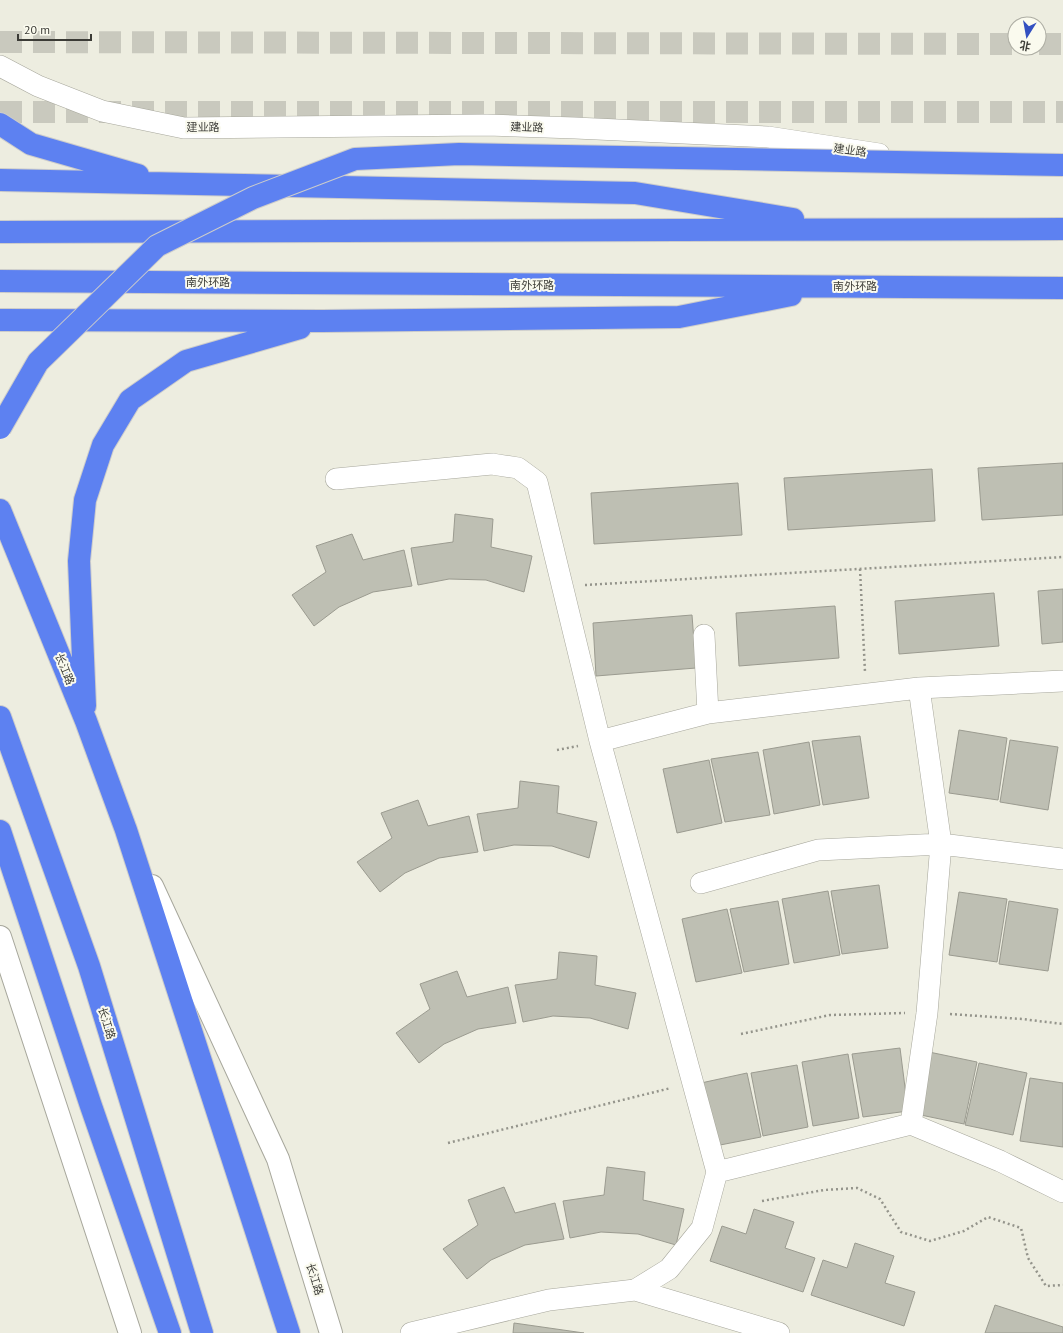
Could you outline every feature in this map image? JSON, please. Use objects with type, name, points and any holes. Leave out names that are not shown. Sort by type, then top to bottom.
[{"type":"highway","points":[[0,124],[31,144],[168,184]]},
{"type":"highway","points":[[0,428],[38,362],[157,246],[253,198],[354,159],[459,154],[1063,166]]},
{"type":"highway","points":[[0,180],[635,193],[855,229]]},
{"type":"highway","points":[[0,232],[1063,228]]},
{"type":"highway","name":"南外环路","points":[[0,281],[1063,288]]},
{"type":"highway","points":[[0,320],[322,321],[679,317],[840,286]]},
{"type":"highway","points":[[86,721],[79,561],[85,500],[103,445],[130,400],[186,361],[322,321]]},
{"type":"highway","name":"长江路","points":[[0,510],[86,721],[126,830],[289,1333]]},
{"type":"highway","name":"长江路","points":[[0,717],[89,966],[202,1333]]},
{"type":"highway","points":[[0,758],[40,827]]},
{"type":"highway","points":[[0,831],[91,1106],[170,1333]]},
{"type":"main road","name":"长江路","points":[[126,830],[278,1159],[331,1333]]},
{"type":"main road","points":[[0,937],[130,1333]]},
{"type":"street","name":"建业路","points":[[0,66],[38,86],[102,111],[184,128],[487,125],[752,136],[972,165],[1063,166]]},
{"type":"street","points":[[336,479],[492,464],[518,468],[537,482],[600,741],[717,1172],[702,1228],[669,1269],[636,1290]]},
{"type":"street","points":[[704,635],[708,713]]},
{"type":"street","points":[[600,741],[708,713],[919,688],[1063,681]]},
{"type":"street","points":[[911,1124],[927,1013],[941,844],[919,688]]},
{"type":"street","points":[[701,883],[818,850],[941,844],[1063,859]]},
{"type":"street","points":[[717,1172],[911,1124],[1000,1161],[1063,1192]]},
{"type":"street","points":[[411,1333],[549,1300],[636,1290],[779,1333]]},
{"type":"path","points":[[563,586],[1063,557]]},
{"type":"path","points":[[860,569],[866,695]]},
{"type":"path","points":[[742,1034],[830,1015],[927,1013],[1022,1019],[1063,1024]]},
{"type":"path","points":[[448,1143],[692,1083]]},
{"type":"path","points":[[762,1201],[824,1190],[857,1188],[880,1199],[901,1232],[930,1241],[964,1232],[988,1217],[1021,1228],[1028,1258],[1046,1286],[1063,1285]]},
{"type":"building","points":[[1063,463],[1063,515],[982,520],[978,468]]},
{"type":"building","points":[[932,469],[935,521],[788,530],[784,478]]},
{"type":"building","points":[[738,483],[742,535],[594,544],[591,493]]},
{"type":"building","points":[[455,514],[493,519],[491,547],[532,556],[524,592],[486,580],[449,579],[418,585],[411,548],[453,542]]},
{"type":"building","points":[[352,534],[363,560],[404,550],[412,586],[373,592],[339,607],[314,626],[292,595],[326,572],[316,546]]},
{"type":"building","points":[[1063,589],[1063,642],[1042,644],[1038,591]]},
{"type":"building","points":[[994,593],[999,646],[899,654],[895,601]]},
{"type":"building","points":[[835,606],[839,658],[739,666],[736,613]]},
{"type":"building","points":[[692,615],[696,668],[596,676],[593,623]]},
{"type":"building","points":[[959,730],[1007,738],[998,800],[949,793]]},
{"type":"building","points":[[860,736],[869,798],[823,805],[812,741]]},
{"type":"building","points":[[1010,740],[1058,747],[1048,810],[1000,802]]},
{"type":"building","points":[[809,742],[820,805],[774,814],[763,750]]},
{"type":"building","points":[[758,752],[770,815],[725,822],[711,759]]},
{"type":"building","points":[[709,760],[722,823],[677,833],[663,769]]},
{"type":"building","points":[[520,781],[559,786],[557,813],[597,822],[589,858],[552,846],[514,845],[484,851],[477,814],[518,808]]},
{"type":"building","points":[[418,800],[428,826],[469,816],[478,852],[439,858],[405,873],[380,892],[357,862],[392,838],[381,813]]},
{"type":"building","points":[[879,885],[888,948],[842,954],[831,891]]},
{"type":"building","points":[[828,891],[840,955],[794,963],[782,899]]},
{"type":"building","points":[[959,892],[1007,899],[997,962],[949,955]]},
{"type":"building","points":[[778,901],[789,964],[744,972],[730,909]]},
{"type":"building","points":[[1009,901],[1058,909],[1048,971],[999,964]]},
{"type":"building","points":[[727,909],[742,973],[696,982],[682,919]]},
{"type":"building","points":[[559,952],[597,956],[595,985],[636,993],[628,1029],[590,1018],[553,1016],[523,1022],[515,985],[557,979]]},
{"type":"building","points":[[457,971],[467,997],[508,987],[516,1023],[478,1029],[444,1044],[419,1063],[396,1033],[430,1009],[420,984]]},
{"type":"building","points":[[900,1048],[908,1111],[863,1117],[852,1054]]},
{"type":"building","points":[[929,1052],[977,1062],[964,1124],[916,1114]]},
{"type":"building","points":[[848,1054],[859,1118],[813,1126],[802,1062]]},
{"type":"building","points":[[979,1063],[1027,1073],[1013,1135],[965,1125]]},
{"type":"building","points":[[797,1065],[808,1127],[763,1136],[751,1073]]},
{"type":"building","points":[[747,1073],[761,1137],[715,1146],[701,1083]]},
{"type":"building","points":[[1030,1078],[1063,1083],[1063,1147],[1020,1141]]},
{"type":"building","points":[[607,1167],[645,1172],[643,1200],[684,1209],[676,1245],[638,1234],[601,1232],[570,1238],[563,1201],[604,1195]]},
{"type":"building","points":[[504,1187],[515,1213],[555,1203],[564,1239],[525,1245],[491,1260],[467,1279],[443,1249],[478,1225],[468,1200]]},
{"type":"building","points":[[754,1209],[794,1222],[785,1248],[815,1258],[803,1292],[710,1261],[722,1226],[746,1234]]},
{"type":"building","points":[[855,1243],[894,1256],[885,1283],[915,1292],[904,1326],[811,1295],[823,1260],[847,1268]]},
{"type":"building","points":[[995,1305],[1063,1327],[1063,1333],[985,1333]]},
{"type":"building","points":[[514,1323],[584,1333],[513,1333]]},
{"type":"tunnel","points":[[0,42],[1007,44]]},
{"type":"tunnel","points":[[1047,44],[1063,44]]},
{"type":"tunnel","points":[[0,112],[1063,112]]}]
